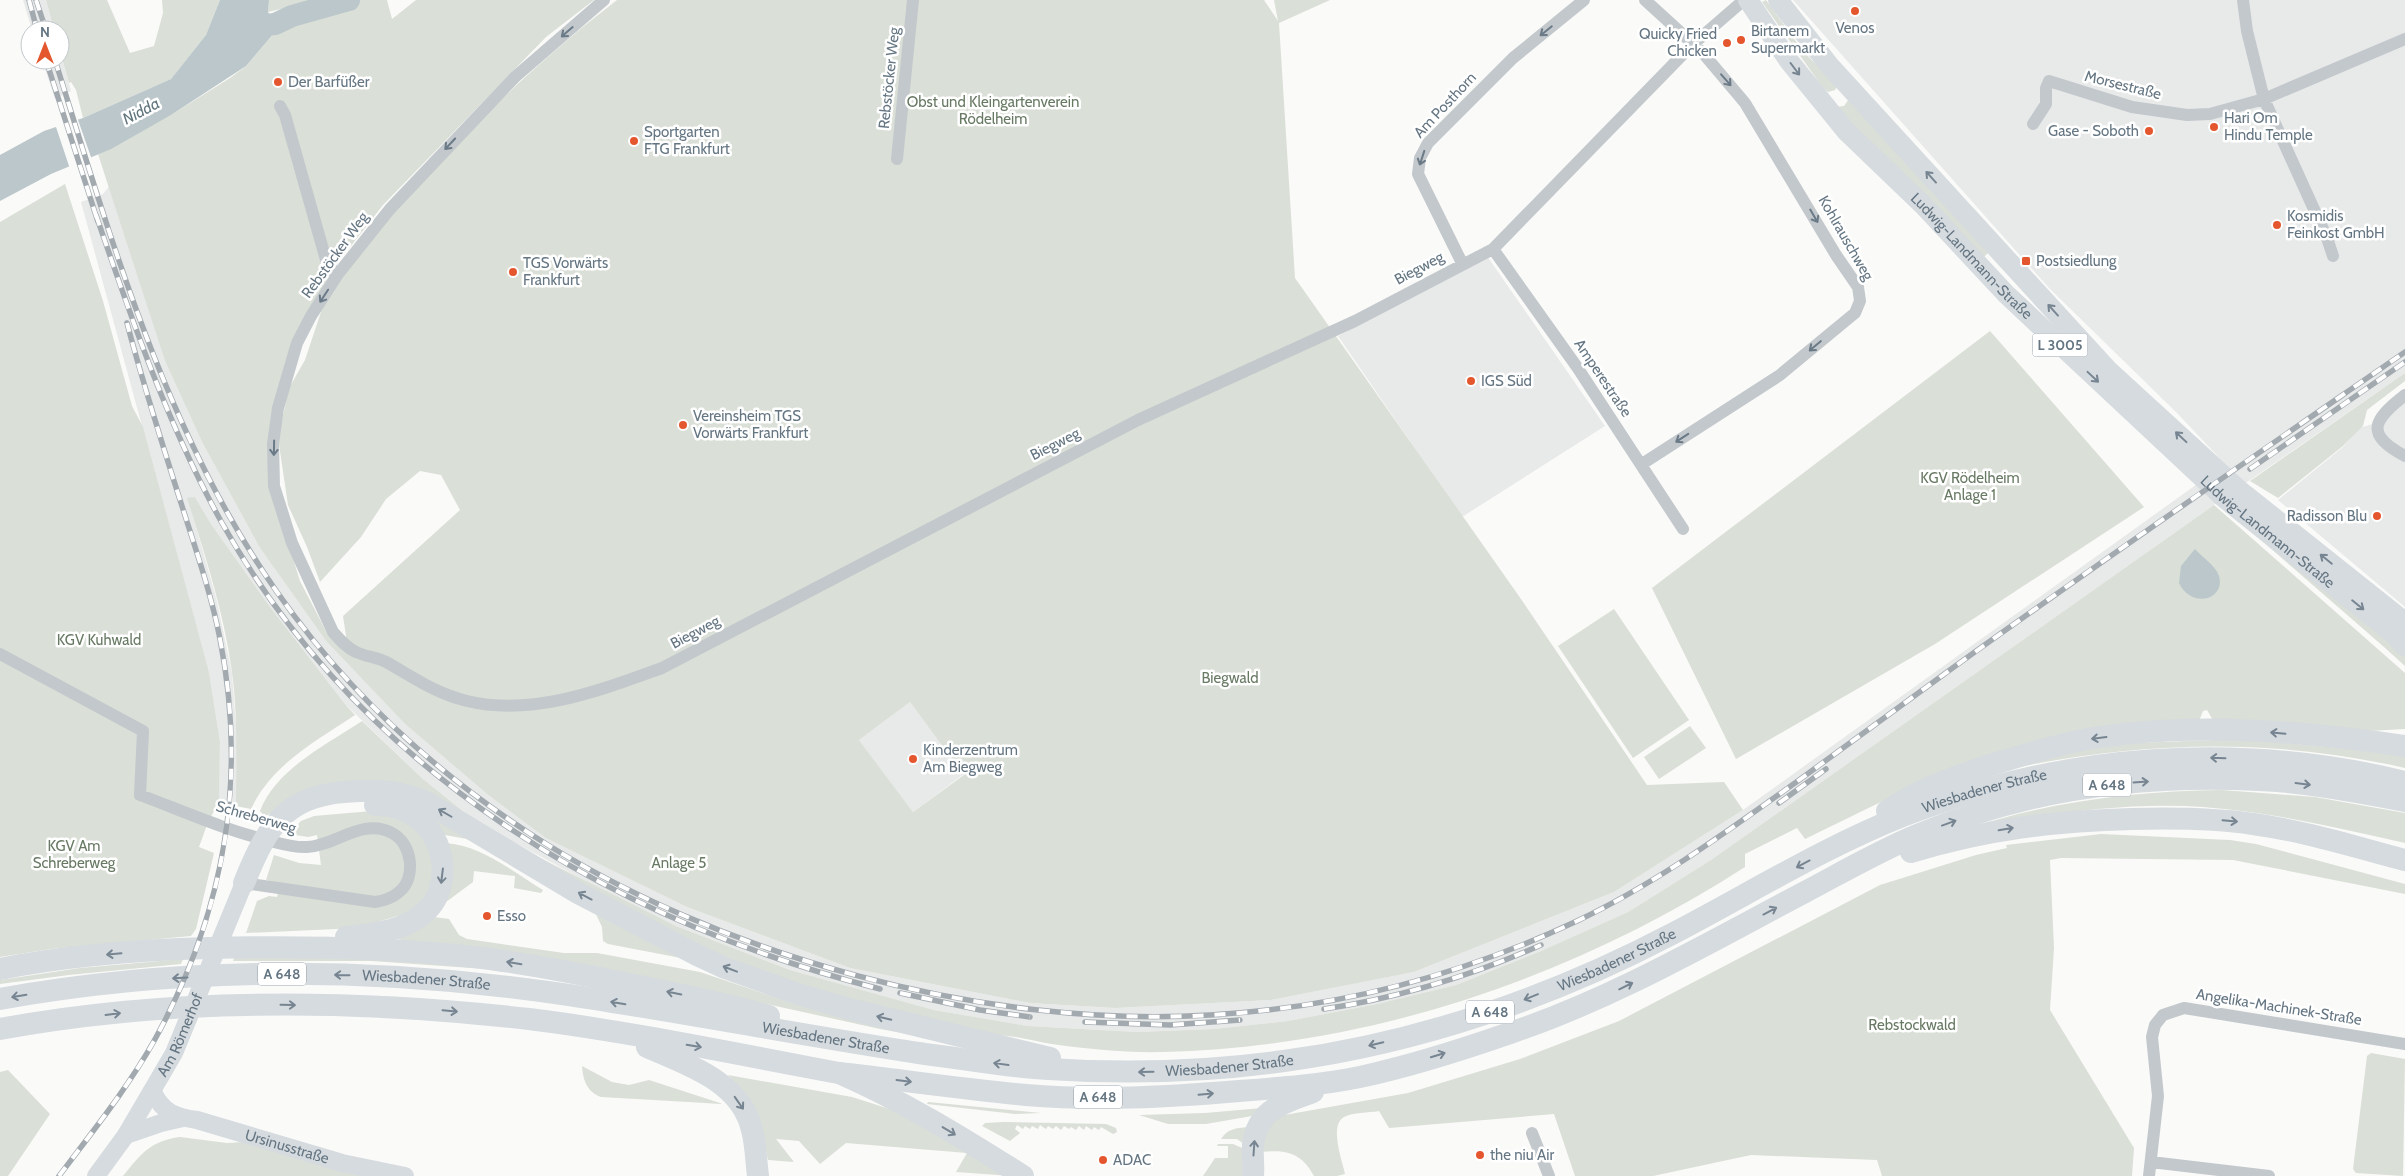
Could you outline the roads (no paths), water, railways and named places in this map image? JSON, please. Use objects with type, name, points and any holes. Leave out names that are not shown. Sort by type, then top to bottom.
[{"type":"highway","points":[[1846,841],[1895,805],[1926,790],[1998,763],[2056,746],[2092,738],[2207,729],[2242,730],[2405,746]]},
{"type":"highway","points":[[2379,742],[2405,738]]},
{"type":"highway","name":"Wiesbadener Straße","points":[[0,999],[151,979],[262,973],[422,978],[565,994],[856,1044],[1004,1065],[1102,1072],[1188,1070],[1293,1060],[1378,1044],[1492,1011],[1630,955],[1846,841],[1908,814],[2010,781],[2052,772],[2144,760],[2203,757],[2274,760],[2327,766],[2405,782]]},
{"type":"highway","name":"Wiesbadener Straße","points":[[839,1073],[1028,1095],[1082,1097],[1193,1095],[1293,1087],[1357,1078],[1404,1066],[1508,1034],[1583,1008],[1914,836],[2015,802],[2097,785],[2207,779],[2262,780],[2405,801]]},
{"type":"highway","points":[[244,883],[254,858],[270,832],[288,810],[315,797],[335,792],[380,790],[410,795],[462,822],[578,893],[725,968],[795,993],[849,1009],[1102,1072]]},
{"type":"highway","points":[[268,946],[378,933],[406,925],[425,913],[432,905],[439,892],[443,866],[438,844],[430,830],[413,814],[396,807],[369,805],[308,810],[293,816],[270,832]]},
{"type":"highway","points":[[1825,881],[1955,839],[2016,827],[2055,822],[2152,818],[2230,821],[2328,840],[2405,860]]},
{"type":"highway","points":[[2328,840],[2365,841],[2405,849]]},
{"type":"highway","points":[[0,969],[48,960],[151,950],[268,946],[398,950],[475,957],[556,969],[749,1010],[856,1044]]},
{"type":"highway","name":"Wiesbadener Straße","points":[[0,1029],[162,1008],[239,1004],[341,1005],[448,1011],[612,1031]]},
{"type":"highway","points":[[612,1031],[687,1064],[730,1090],[743,1107],[752,1129],[757,1162],[744,1176]]},
{"type":"highway","name":"A 648","points":[[612,1031],[839,1073]]},
{"type":"highway","points":[[839,1073],[915,1111],[1023,1176]]},
{"type":"highway","points":[[1252,1176],[1255,1136],[1259,1121],[1268,1112],[1312,1092],[1357,1078]]},
{"type":"main road","name":"Ludwig-Landmann-Straße","points":[[1748,0],[1789,61],[1816,96],[1846,130],[1923,205],[2006,294],[2210,475],[2403,637]]},
{"type":"main road","name":"Ludwig-Landmann-Straße","points":[[1778,0],[1848,86],[2109,372],[2210,475]]},
{"type":"main road","points":[[1816,96],[1840,101],[1846,98],[1848,86]]},
{"type":"main road","name":"Am Römerhof","points":[[96,1176],[126,1135],[153,1092],[174,1053],[244,883]]},
{"type":"main road","name":"Ursinusstraße","points":[[153,1092],[180,1106],[190,1119]]},
{"type":"main road","name":"Ursinusstraße","points":[[126,1135],[155,1124],[190,1119],[342,1163],[405,1176]]},
{"type":"street","name":"Rebstöcker Weg","points":[[321,607],[292,544],[274,486],[273,444],[278,408],[296,343],[338,274],[390,209],[502,90],[604,0]]},
{"type":"street","name":"Rebstöcker Weg","points":[[897,159],[913,0]]},
{"type":"street","name":"Am Posthorn","points":[[1462,263],[1418,174],[1420,158],[1428,143],[1513,58],[1584,0]]},
{"type":"street","points":[[1645,0],[1692,45]]},
{"type":"street","name":"Biegweg","points":[[321,607],[333,632],[350,648],[380,660],[439,692],[465,701],[496,706],[537,703],[580,696],[662,668],[1138,420],[1355,321],[1493,248],[1692,45],[1744,0]]},
{"type":"street","points":[[2243,0],[2247,31],[2264,99],[2327,238],[2332,256]]},
{"type":"street","name":"Morsestraße","points":[[2033,124],[2046,104],[2046,88],[2049,81],[2132,107],[2187,115],[2210,114],[2264,99],[2405,39]]},
{"type":"street","name":"Kohlrauschweg","points":[[1642,464],[1780,375],[1854,313],[1860,301],[1858,287],[1746,103],[1692,45]]},
{"type":"street","points":[[280,106],[285,115],[328,267],[338,274]]},
{"type":"street","name":"Amperestraße","points":[[1493,248],[1642,464],[1683,529]]},
{"type":"street","points":[[2405,395],[2386,409],[2378,422],[2378,433],[2381,440],[2387,446],[2405,456]]},
{"type":"street","name":"Schreberweg","points":[[0,654],[143,731],[140,795],[244,834],[297,846],[309,847],[355,832],[380,829],[392,833],[400,839],[410,860],[407,880],[401,892],[388,899],[374,902],[244,883]]},
{"type":"street","name":"Angelika-Machinek-Straße","points":[[2149,1176],[2158,1096],[2152,1037],[2155,1025],[2163,1015],[2172,1010],[2184,1008],[2405,1044]]},
{"type":"street","points":[[1532,1133],[1550,1176]]},
{"type":"street","points":[[2150,1162],[2269,1176]]},
{"type":"water","name":"Nidda","points":[[220,0],[269,0],[268,12],[275,24],[274,33],[246,66],[171,115],[111,149],[51,174],[0,201],[0,155],[44,131],[83,118],[171,79],[206,35]]},
{"type":"water","points":[[2195,549],[2212,565],[2219,576],[2220,584],[2218,591],[2206,598],[2192,597],[2179,583],[2181,566]]},
{"type":"waterway","points":[[244,27],[275,24],[292,16],[349,0]]},
{"type":"railway","points":[[29,0],[34,20]]},
{"type":"railway","points":[[36,0],[43,20]]},
{"type":"railway","points":[[49,70],[98,222]]},
{"type":"railway","points":[[58,70],[121,267],[173,402],[204,468],[238,531],[277,592],[331,661],[360,694],[391,724],[458,782],[529,833],[603,877],[683,915],[768,948],[856,975],[946,996],[1036,1010],[1124,1016],[1210,1015],[1305,1005],[1398,986],[1444,973],[1533,940],[1577,921],[1634,891],[1716,839],[2058,593],[2405,352]]},
{"type":"railway","points":[[96,215],[152,372],[185,449],[222,523],[279,611],[345,691],[420,761],[502,823],[590,877],[683,922],[780,959],[880,989]]},
{"type":"railway","points":[[59,1176],[132,1076],[154,1041],[178,993],[198,945],[213,896],[224,846],[230,796],[231,744],[228,692],[220,639],[202,570],[127,323]]},
{"type":"railway","points":[[2250,469],[2405,362]]},
{"type":"railway","points":[[1779,803],[1826,769]]},
{"type":"railway","points":[[1324,1009],[1380,999],[1435,984],[1462,976],[1541,945]]},
{"type":"railway","points":[[900,993],[980,1010],[1030,1017]]},
{"type":"railway","points":[[1085,1022],[1170,1025],[1240,1020]]},
{"type":"place","name":"Venos","points":[[1855,11]]},
{"type":"place","name":"Birtanem Supermarkt","points":[[1741,40]]},
{"type":"place","name":"Quicky Fried Chicken","points":[[1727,43]]},
{"type":"place","name":"Der Barfüßer","points":[[278,82]]},
{"type":"place","name":"Hari Om Hindu Temple","points":[[2214,127]]},
{"type":"place","name":"Gase - Soboth","points":[[2149,131]]},
{"type":"place","name":"Sportgarten FTG Frankfurt","points":[[634,141]]},
{"type":"place","name":"Kosmidis Feinkost GmbH","points":[[2277,225]]},
{"type":"place","name":"Postsiedlung","points":[[2026,261]]},
{"type":"place","name":"TGS Vorwärts Frankfurt","points":[[513,272]]},
{"type":"place","name":"IGS Süd","points":[[1471,381]]},
{"type":"place","name":"Vereinsheim TGS Vorwärts Frankfurt","points":[[683,425]]},
{"type":"place","name":"Radisson Blu","points":[[2377,516]]},
{"type":"place","name":"Kinderzentrum Am Biegweg","points":[[913,759]]},
{"type":"place","name":"Esso","points":[[487,916]]},
{"type":"place","name":"the niu Air","points":[[1480,1155]]},
{"type":"place","name":"ADAC","points":[[1103,1160]]},
{"type":"park label","name":"Obst und Kleingartenverein Rödelheim","points":[[993,110]]},
{"type":"park label","name":"KGV Rödelheim Anlage 1","points":[[1970,486]]},
{"type":"park label","name":"KGV Kuhwald","points":[[99,640]]},
{"type":"park label","name":"Biegwald","points":[[1230,678]]},
{"type":"park label","name":"KGV Am Schreberweg","points":[[74,854]]},
{"type":"park label","name":"Anlage 5","points":[[679,863]]},
{"type":"park label","name":"Rebstockwald","points":[[1912,1025]]}]
